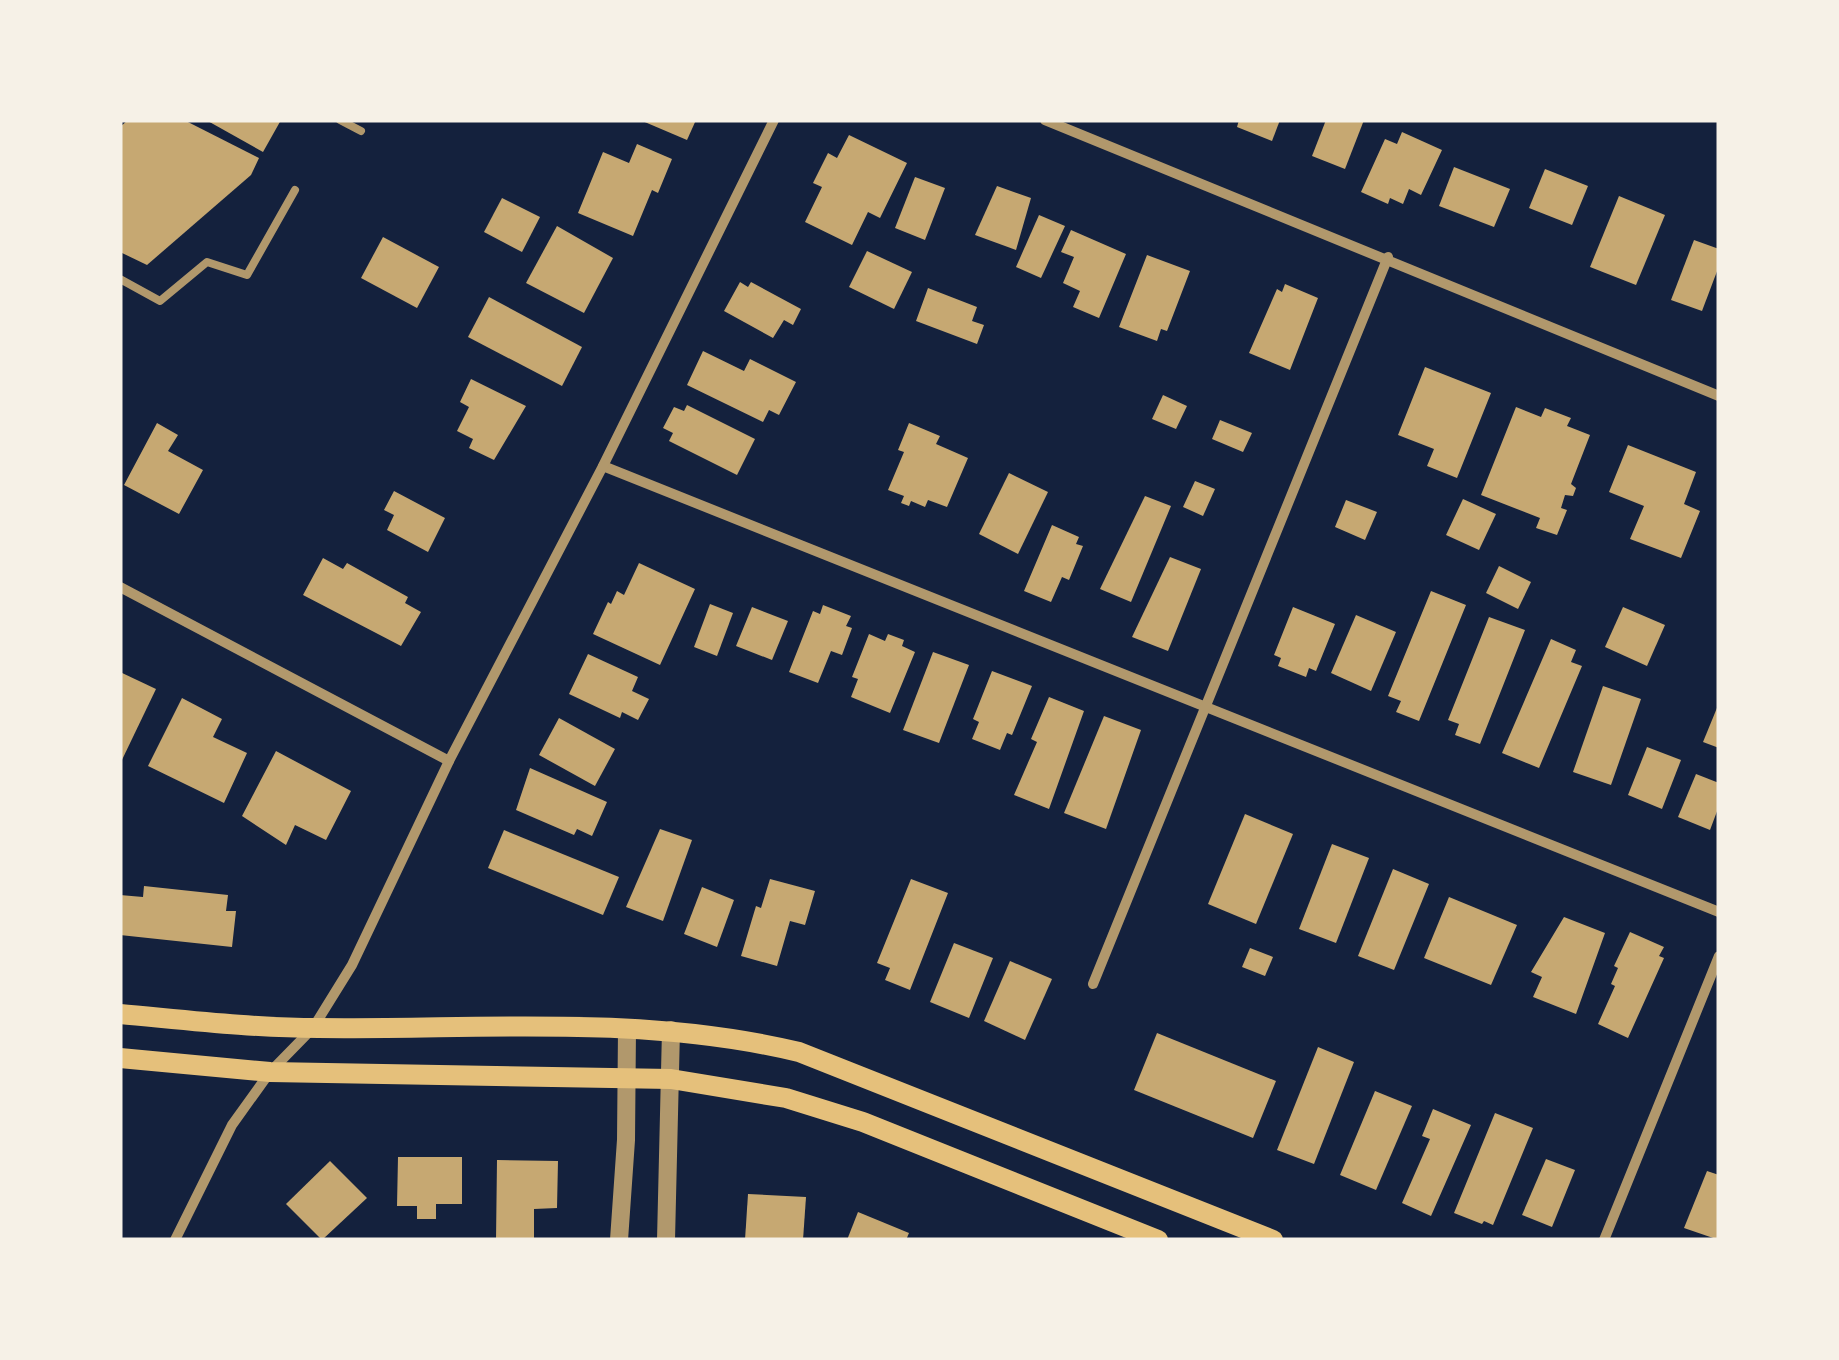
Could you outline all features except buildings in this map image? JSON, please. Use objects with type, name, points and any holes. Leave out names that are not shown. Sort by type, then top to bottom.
[{"type":"main road","points":[[120,1014],[313,1028],[671,1030],[734,1036],[798,1052],[1273,1240]]},
{"type":"main road","points":[[120,1058],[270,1072],[670,1079],[786,1098],[863,1122],[1158,1240]]},
{"type":"street","points":[[175,1240],[232,1126],[270,1072],[313,1028],[352,965],[449,761],[603,466],[774,120]]},
{"type":"street","points":[[1045,120],[1388,257],[1719,396]]},
{"type":"street","points":[[1093,984],[1388,257]]},
{"type":"street","points":[[603,466],[1207,704],[1719,912]]},
{"type":"street","points":[[120,587],[449,761]]},
{"type":"street","points":[[1604,1240],[1719,956]]},
{"type":"street","points":[[619,1240],[626,1030]]},
{"type":"street","points":[[666,1240],[671,1030]]},
{"type":"lane","points":[[340,120],[361,131]]},
{"type":"lane","points":[[120,279],[160,302],[207,262],[246,275],[295,190]]}]
